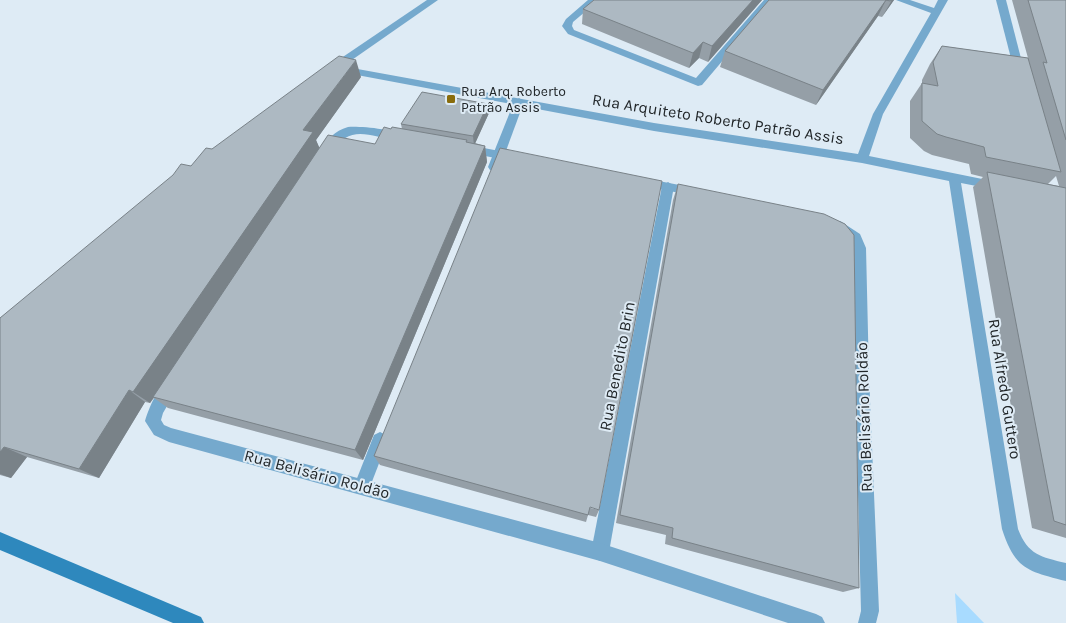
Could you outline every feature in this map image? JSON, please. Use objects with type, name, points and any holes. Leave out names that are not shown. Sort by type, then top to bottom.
[{"type":"main road","points":[[0,540],[195,623]]},
{"type":"street","points":[[319,78],[433,0]]},
{"type":"street","points":[[594,0],[569,21],[567,26],[571,32],[698,83],[769,0]]},
{"type":"street","points":[[902,0],[937,12]]},
{"type":"street","points":[[862,159],[878,114],[943,0]]},
{"type":"street","points":[[1001,0],[1023,84]]},
{"type":"street","name":"Rua Arquiteto Roberto Patrão Assis","points":[[334,67],[654,127],[862,159],[1009,188]]},
{"type":"street","points":[[488,182],[519,102]]},
{"type":"street","points":[[317,164],[341,133],[364,132],[412,140]]},
{"type":"street","points":[[461,148],[528,160]]},
{"type":"street","name":"Rua Alfredo Guttero","points":[[954,177],[1014,545],[1021,555],[1034,564],[1066,572]]},
{"type":"street","points":[[631,179],[705,194]]},
{"type":"street","name":"Rua Benedito Brin","points":[[600,552],[668,186]]},
{"type":"street","name":"Rua Belisário Roldão","points":[[830,222],[846,229],[856,238],[860,248],[862,376],[870,611],[867,623]]},
{"type":"street","name":"Rua Belisário Roldão","points":[[178,377],[156,410],[153,421],[159,430],[170,435],[600,552],[816,623]]},
{"type":"street","points":[[362,486],[384,430]]},
{"type":"shaded area","points":[[955,593],[984,623],[957,623]]},
{"type":"building","points":[[594,0],[753,0],[712,46],[703,42],[693,53],[583,9]]},
{"type":"building","points":[[769,0],[886,0],[823,90],[725,51]]},
{"type":"building","points":[[1028,0],[1066,0],[1066,140],[1043,62],[1047,63]]},
{"type":"building","points":[[942,46],[1028,58],[1061,172],[986,157],[984,147],[937,134],[922,121],[922,83],[938,86],[933,62]]},
{"type":"building","points":[[339,56],[356,60],[303,130],[313,132],[133,392],[129,390],[79,469],[4,447],[0,452],[0,318],[173,175],[181,164],[191,166],[206,148],[212,149]]},
{"type":"building","points":[[422,92],[488,104],[473,136],[401,124]]},
{"type":"building","points":[[384,127],[467,140],[466,142],[485,146],[355,450],[153,397],[328,135],[375,144]]},
{"type":"building","points":[[500,148],[662,181],[599,510],[590,507],[588,515],[374,456]]},
{"type":"building","points":[[987,172],[1066,188],[1066,525],[1054,521]]},
{"type":"building","points":[[678,184],[824,214],[845,224],[854,235],[859,588],[672,538],[673,528],[620,515]]},
{"type":"place","name":"Rua Arq. Roberto Patrão Assis","points":[[451,99]]}]
